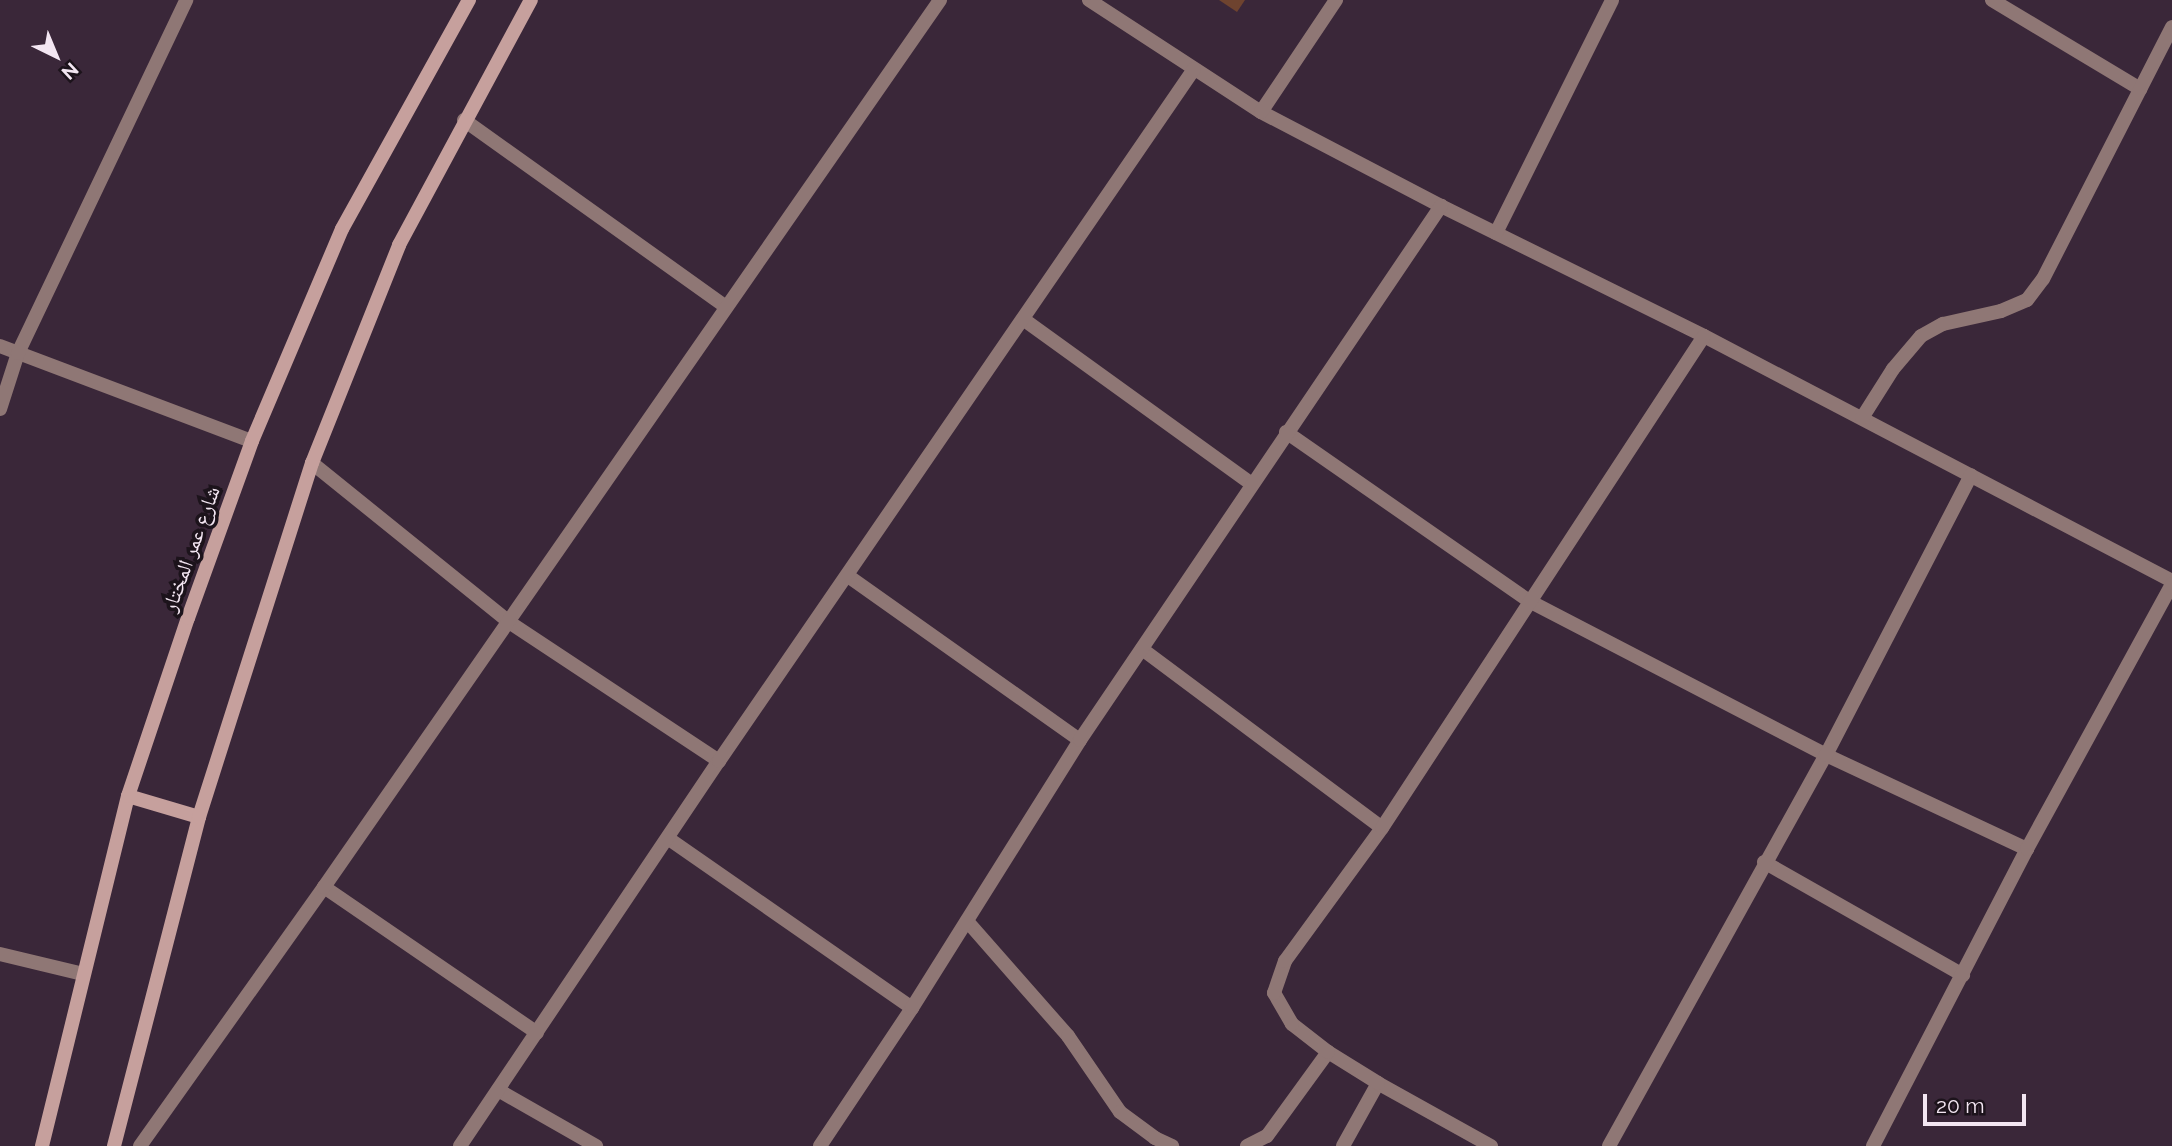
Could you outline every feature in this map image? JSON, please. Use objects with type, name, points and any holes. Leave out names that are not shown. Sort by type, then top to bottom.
[{"type":"street","points":[[0,409],[18,353],[186,0]]},
{"type":"street","name":"شارع عمر المختار","points":[[43,1146],[128,796],[252,441],[342,229],[469,0]]},
{"type":"street","points":[[114,1146],[199,817],[312,463],[399,246],[464,120],[531,0]]},
{"type":"street","points":[[141,1146],[509,622],[725,306],[940,0]]},
{"type":"street","points":[[1088,0],[1261,112],[1441,206],[1704,336],[2172,582],[2027,849],[1873,1146]]},
{"type":"street","points":[[1261,112],[1336,0]]},
{"type":"street","points":[[1496,233],[1612,0]]},
{"type":"street","points":[[1992,0],[2140,89]]},
{"type":"street","points":[[1862,418],[1893,369],[1922,336],[1943,324],[2001,311],[2027,300],[2043,279],[2172,27]]},
{"type":"street","points":[[460,1146],[719,761],[1194,69]]},
{"type":"street","points":[[464,120],[725,306]]},
{"type":"street","points":[[821,1146],[912,1008],[1080,740],[1441,206]]},
{"type":"street","points":[[1023,319],[1252,484]]},
{"type":"street","points":[[1491,1146],[1328,1052],[1292,1024],[1274,993],[1284,961],[1382,828],[1704,336]]},
{"type":"street","points":[[0,346],[252,441]]},
{"type":"street","points":[[1286,432],[1531,603],[1826,755],[2027,849]]},
{"type":"street","points":[[312,463],[509,622],[719,761]]},
{"type":"street","points":[[1609,1146],[1764,862],[1826,755],[1971,475]]},
{"type":"street","points":[[848,576],[1080,740]]},
{"type":"street","points":[[1142,649],[1382,828]]},
{"type":"street","points":[[128,796],[199,817]]},
{"type":"street","points":[[669,839],[912,1008]]},
{"type":"street","points":[[1764,862],[1963,975]]},
{"type":"street","points":[[324,887],[537,1033]]},
{"type":"street","points":[[967,921],[1068,1035],[1120,1112],[1155,1138],[1172,1146]]},
{"type":"street","points":[[0,954],[83,974]]},
{"type":"street","points":[[1247,1146],[1267,1136],[1328,1052]]},
{"type":"street","points":[[1343,1146],[1378,1083]]},
{"type":"street","points":[[498,1090],[596,1146]]},
{"type":"building","points":[[1219,0],[1245,0],[1237,12]]}]
